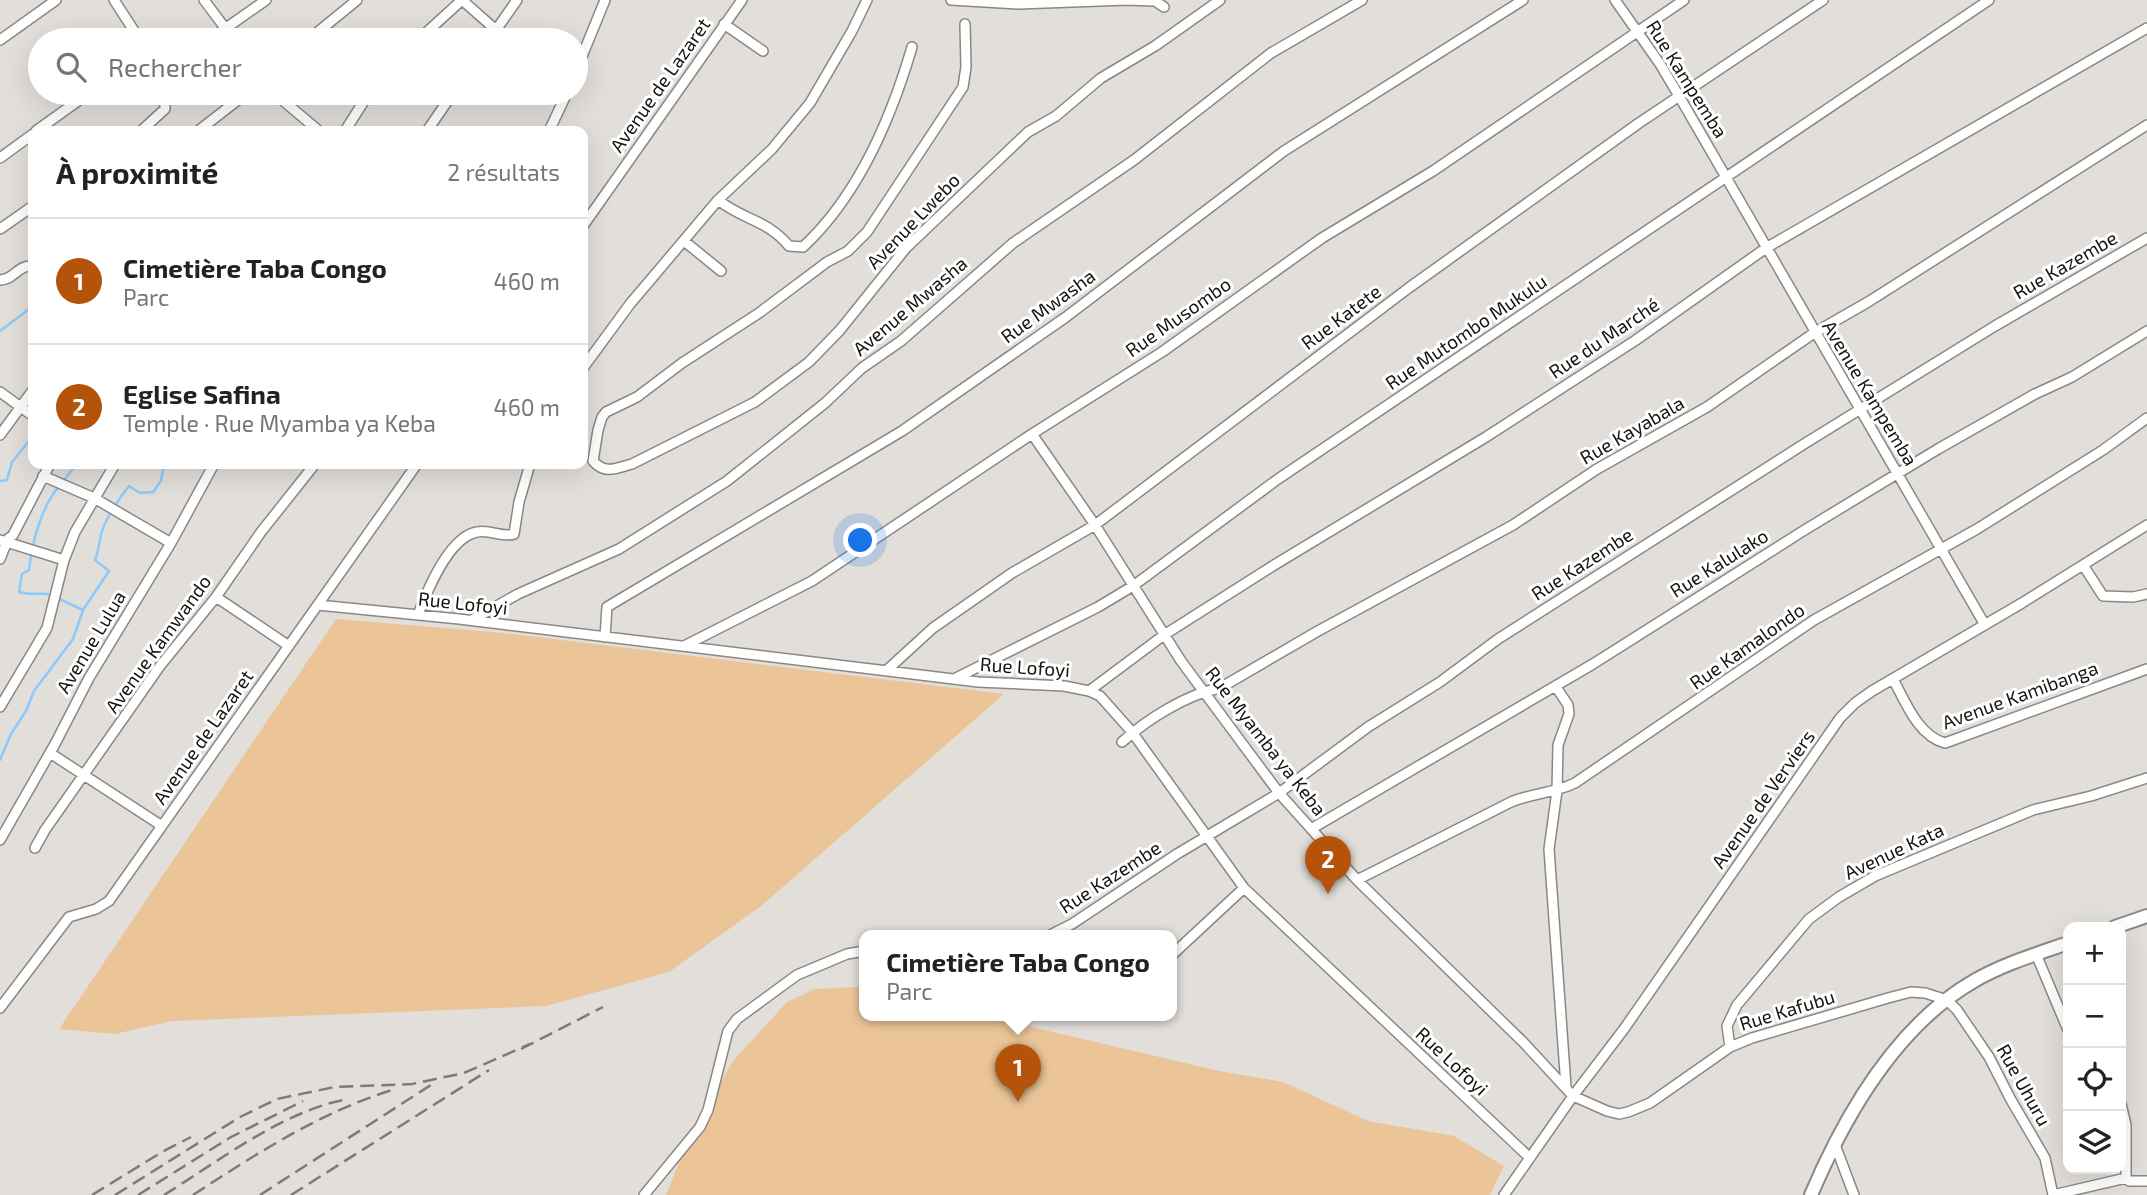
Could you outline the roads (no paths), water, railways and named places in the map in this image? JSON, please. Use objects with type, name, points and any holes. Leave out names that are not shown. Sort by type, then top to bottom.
[{"type":"main road","points":[[2126,923],[2147,916]]},
{"type":"main road","points":[[1811,1195],[1834,1142],[1864,1092],[1913,1031],[1947,1000],[1974,981],[2063,945]]},
{"type":"street","points":[[0,40],[56,0]]},
{"type":"street","points":[[114,0],[132,28]]},
{"type":"street","points":[[204,0],[224,28]]},
{"type":"street","points":[[235,28],[266,0]]},
{"type":"street","points":[[323,28],[357,0]]},
{"type":"street","points":[[431,28],[462,0],[494,28]]},
{"type":"street","points":[[497,28],[517,0]]},
{"type":"street","points":[[588,42],[605,0]]},
{"type":"street","name":"Avenue de Lazaret","points":[[588,219],[742,0]]},
{"type":"street","points":[[588,361],[616,322],[718,200],[772,149],[816,94],[867,0]]},
{"type":"street","points":[[951,0],[1018,4],[1154,1],[1164,7]]},
{"type":"street","name":"Avenue Lwebo","points":[[965,24],[966,67],[963,87],[867,232],[848,251],[827,262],[759,313],[682,363],[636,397],[612,408],[602,417],[593,461],[605,470],[632,464],[755,402],[809,362],[840,330],[906,248],[1028,132],[1056,116],[1101,78],[1155,46],[1220,0]]},
{"type":"street","name":"Avenue Mwasha","points":[[470,621],[518,594],[619,549],[727,481],[825,403],[862,368],[901,341],[1013,243],[1134,160],[1271,53],[1349,4],[1362,0]]},
{"type":"street","name":"Rue Mwasha","points":[[605,637],[607,607],[902,431],[1066,317],[1284,151],[1523,0]]},
{"type":"street","name":"Rue Kampemba","points":[[1615,0],[1679,96],[1727,178]]},
{"type":"street","name":"Rue Musombo","points":[[683,646],[812,581],[1032,434],[1162,352],[1322,238],[1433,171],[1684,0]]},
{"type":"street","name":"Rue Katete","points":[[887,670],[933,628],[1012,573],[1095,525],[1410,287],[1679,96],[1823,0]]},
{"type":"street","name":"Rue Mutombo Mukulu","points":[[955,679],[1098,607],[1133,586],[1278,479],[1989,0]]},
{"type":"street","points":[[724,23],[764,51]]},
{"type":"street","name":"Rue du Marché","points":[[1089,691],[1164,635],[1486,437],[1636,340],[1766,248],[2147,28]]},
{"type":"street","points":[[718,200],[730,210],[771,228],[789,246],[803,247],[838,209],[850,191],[901,85],[912,47]]},
{"type":"street","points":[[43,126],[72,105]]},
{"type":"street","points":[[146,126],[164,110],[165,105]]},
{"type":"street","points":[[204,126],[232,105]]},
{"type":"street","points":[[289,105],[314,126]]},
{"type":"street","points":[[348,126],[361,105]]},
{"type":"street","points":[[430,126],[445,105]]},
{"type":"street","points":[[551,126],[561,105]]},
{"type":"street","name":"Rue Kayabala","points":[[1122,742],[1132,732],[1203,691],[1220,688],[1318,631],[1513,525],[1597,469],[1707,407],[1814,333],[1868,302],[2147,125]]},
{"type":"street","points":[[0,158],[28,137]]},
{"type":"street","name":"Avenue Kampemba","points":[[1727,178],[1814,333],[1862,409],[1985,625]]},
{"type":"street","points":[[0,229],[28,209]]},
{"type":"street","name":"Rue Kazembe","points":[[1059,930],[1207,835],[1279,793],[1368,727],[1440,682],[1499,639],[1862,409],[2019,312],[2147,238]]},
{"type":"street","points":[[684,241],[721,271]]},
{"type":"street","points":[[0,280],[9,279],[28,266]]},
{"type":"street","name":"Rue Kalulako","points":[[1311,828],[1556,687],[1898,474],[2035,394],[2072,377],[2147,331]]},
{"type":"street","points":[[0,392],[28,413]]},
{"type":"street","points":[[0,435],[28,397]]},
{"type":"street","name":"Rue Kamalondo","points":[[1357,880],[1511,802],[1530,795],[1556,791],[1588,775],[1814,620],[1978,529],[2103,450],[2147,418]]},
{"type":"street","name":"Rue Myamba ya Keba","points":[[1032,434],[1095,525],[1164,635],[1279,793],[1357,880],[1524,1043],[1573,1096]]},
{"type":"street","points":[[0,559],[3,541],[13,535],[47,469]]},
{"type":"street","points":[[0,707],[47,628],[64,560],[75,532],[113,469]]},
{"type":"street","name":"Avenue Lulua","points":[[0,841],[50,754],[89,678],[171,543],[211,469]]},
{"type":"street","name":"Avenue Kamwando","points":[[35,848],[160,666],[216,597],[261,532],[310,469]]},
{"type":"street","name":"Avenue de Lazaret","points":[[0,1008],[69,917],[100,907],[109,901],[413,469]]},
{"type":"street","points":[[418,615],[426,593],[441,566],[468,535],[485,531],[509,536],[514,534],[519,502],[529,469]]},
{"type":"street","points":[[43,476],[94,498],[171,543]]},
{"type":"street","name":"Avenue de Verviers","points":[[1504,1195],[1624,1029],[1840,718],[1855,703],[1892,679],[2147,525]]},
{"type":"street","points":[[3,541],[64,560]]},
{"type":"street","points":[[2083,565],[2103,596],[2133,597],[2147,594]]},
{"type":"street","points":[[216,597],[289,646]]},
{"type":"street","name":"Rue Lofoyi","points":[[318,605],[955,679],[1037,684],[1089,691],[1106,701],[1132,732],[1244,888],[1530,1158]]},
{"type":"street","name":"Avenue Kamibanga","points":[[1892,679],[1915,719],[1930,736],[1945,743],[2147,669]]},
{"type":"street","points":[[1556,687],[1568,705],[1569,714],[1558,745],[1549,865],[1560,975],[1566,1087]]},
{"type":"street","points":[[50,754],[162,826]]},
{"type":"street","name":"Avenue Kata","points":[[1730,1047],[1727,1026],[1737,1005],[1809,919],[1839,897],[1875,876],[2033,810],[2091,796],[2147,778]]},
{"type":"street","points":[[1177,950],[1244,888]]},
{"type":"street","points":[[644,1195],[700,1127],[708,1110],[728,1031],[737,1019],[797,975],[847,954],[859,952]]},
{"type":"street","points":[[2036,954],[2063,1018]]},
{"type":"street","name":"Rue Kafubu","points":[[1573,1096],[1619,1114],[1639,1109],[1730,1047],[1763,1035],[1911,992],[1947,1000]]},
{"type":"street","name":"Rue Uhuru","points":[[1947,1000],[1977,1037],[2045,1158],[2053,1195]]},
{"type":"street","points":[[2123,1111],[2126,1125],[2126,1178]]},
{"type":"street","points":[[1834,1142],[1854,1195]]},
{"type":"street","points":[[2053,1195],[2126,1178],[2129,1181],[2147,1181]]},
{"type":"waterway","points":[[0,331],[28,310]]},
{"type":"waterway","points":[[0,481],[7,480],[12,462],[28,442]]},
{"type":"waterway","points":[[51,595],[19,592],[22,574],[29,570],[32,548],[42,515],[72,469]]},
{"type":"waterway","points":[[0,760],[34,691],[73,639],[83,610],[109,571],[95,560],[102,531],[110,513],[129,486],[140,493],[153,492],[161,481],[163,469]]},
{"type":"waterway","points":[[57,598],[83,610]]},
{"type":"railway","points":[[521,1049],[603,1007]]},
{"type":"railway","points":[[115,1195],[240,1117],[277,1099],[335,1087],[412,1084],[464,1073],[530,1044]]},
{"type":"railway","points":[[291,1195],[489,1070]]},
{"type":"railway","points":[[260,1195],[434,1083]]},
{"type":"railway","points":[[193,1195],[264,1150],[314,1123],[339,1110],[392,1090]]},
{"type":"railway","points":[[164,1195],[277,1125],[301,1113],[349,1099]]},
{"type":"railway","points":[[138,1195],[231,1137],[303,1101]]},
{"type":"railway","points":[[92,1195],[191,1137]]},
{"type":"place","name":"Eglise Safina","points":[[1328,894]]},
{"type":"place","name":"Cimetière Taba Congo","points":[[1018,1102]]}]
